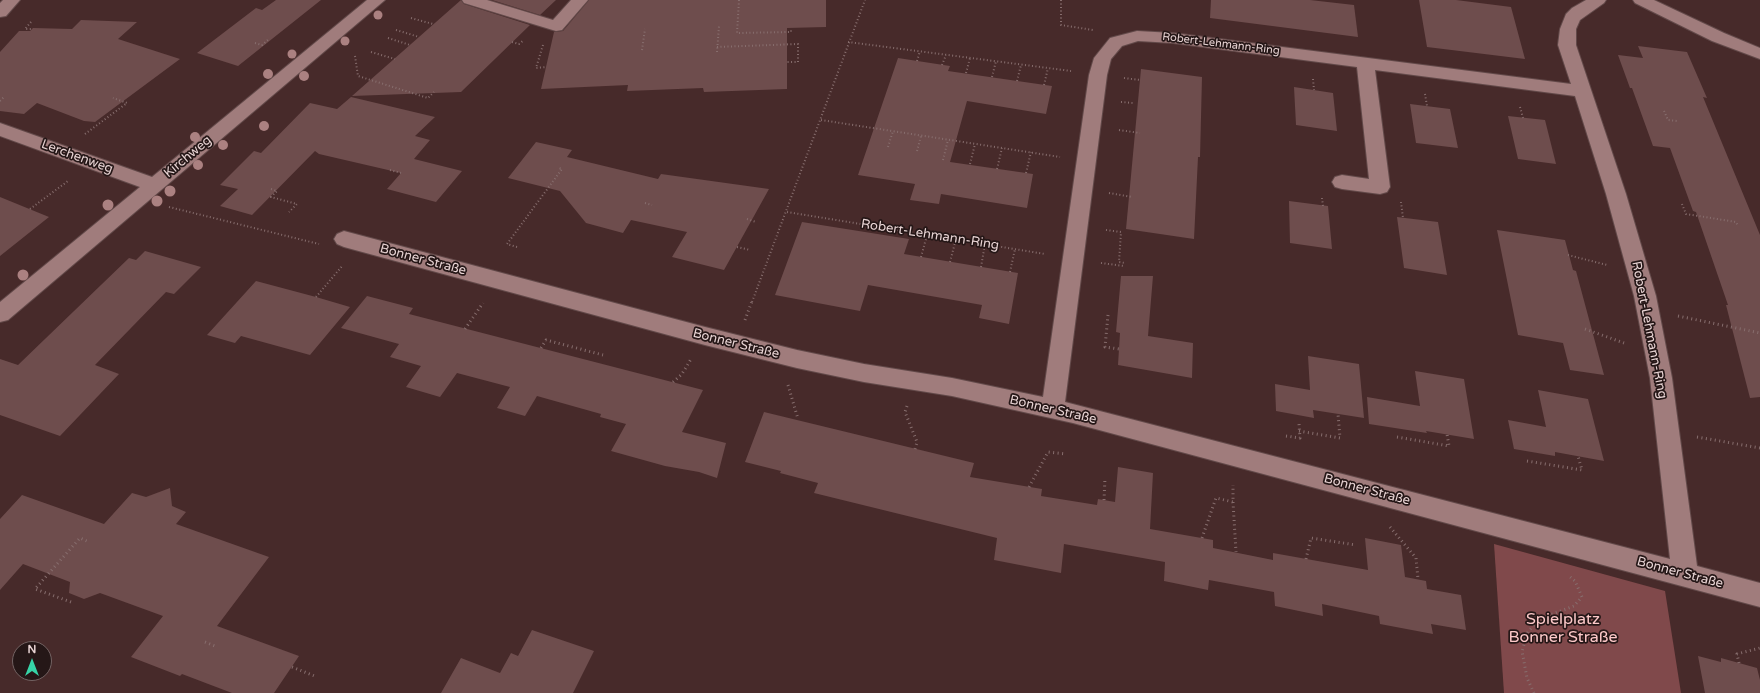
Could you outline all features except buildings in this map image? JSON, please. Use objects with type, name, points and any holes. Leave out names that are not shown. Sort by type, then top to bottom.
[{"type":"street","name":"Kirchweg","points":[[0,314],[377,0]]},
{"type":"street","points":[[470,0],[556,26],[580,0]]},
{"type":"street","name":"Robert-Lehmann-Ring","points":[[1598,0],[1578,12],[1572,18],[1568,29],[1567,45],[1583,91],[1640,273],[1657,355],[1685,574]]},
{"type":"street","points":[[1642,0],[1718,37],[1760,54]]},
{"type":"street","name":"Robert-Lehmann-Ring","points":[[1053,409],[1098,75],[1103,58],[1116,42],[1137,36],[1173,38],[1583,91]]},
{"type":"street","points":[[1342,182],[1380,187],[1365,63]]},
{"type":"street","name":"Lerchenweg","points":[[0,129],[154,185]]},
{"type":"street","name":"Bonner Straße","points":[[353,241],[797,359],[864,373],[952,387],[1053,409],[1233,455],[1760,595]]},
{"type":"path","points":[[739,0],[737,33],[791,32],[791,28]]},
{"type":"path","points":[[736,344],[787,212],[848,42],[865,0]]},
{"type":"path","points":[[1061,0],[1061,25],[1097,30]]},
{"type":"path","points":[[411,18],[433,24]]},
{"type":"path","points":[[31,22],[25,29],[32,29]]},
{"type":"path","points":[[546,68],[536,68],[549,24]]},
{"type":"path","points":[[717,52],[719,26]]},
{"type":"path","points":[[642,50],[645,29]]},
{"type":"path","points":[[396,30],[420,37]]},
{"type":"path","points":[[388,38],[410,45]]},
{"type":"path","points":[[255,43],[262,45],[269,39]]},
{"type":"path","points":[[848,42],[1098,75]]},
{"type":"path","points":[[717,47],[798,44],[798,62],[787,62]]},
{"type":"path","points":[[917,61],[920,51]]},
{"type":"path","points":[[371,52],[395,59]]},
{"type":"path","points":[[942,65],[946,55]]},
{"type":"path","points":[[355,56],[358,76],[428,98],[434,92]]},
{"type":"path","points":[[966,73],[970,58]]},
{"type":"path","points":[[992,77],[996,61]]},
{"type":"path","points":[[1017,81],[1021,65]]},
{"type":"path","points":[[1044,85],[1048,68]]},
{"type":"path","points":[[0,101],[4,97]]},
{"type":"path","points":[[62,152],[127,103],[113,98]]},
{"type":"path","points":[[1664,111],[1668,120],[1677,121]]},
{"type":"path","points":[[821,120],[1086,161]]},
{"type":"path","points":[[888,146],[893,131]]},
{"type":"path","points":[[917,151],[921,136]]},
{"type":"path","points":[[942,160],[948,140]]},
{"type":"path","points":[[970,164],[975,144]]},
{"type":"path","points":[[997,169],[1002,148]]},
{"type":"path","points":[[1026,173],[1031,152]]},
{"type":"path","points":[[30,209],[92,162]]},
{"type":"path","points":[[517,247],[507,244],[562,169],[559,168]]},
{"type":"path","points":[[390,170],[401,173]]},
{"type":"path","points":[[271,189],[277,191],[271,197],[297,204],[289,212]]},
{"type":"path","points":[[138,199],[315,244],[353,241]]},
{"type":"path","points":[[645,203],[652,205]]},
{"type":"path","points":[[1682,204],[1686,214],[1736,222],[1738,226]]},
{"type":"path","name":"Robert-Lehmann-Ring","points":[[787,212],[1074,259]]},
{"type":"path","points":[[747,220],[756,222]]},
{"type":"path","points":[[921,257],[927,235]]},
{"type":"path","points":[[950,262],[956,239]]},
{"type":"path","points":[[316,297],[353,241]]},
{"type":"path","points":[[1121,242],[1119,262],[1125,263]]},
{"type":"path","points":[[981,267],[985,244]]},
{"type":"path","points":[[737,247],[750,250]]},
{"type":"path","points":[[1010,272],[1014,249]]},
{"type":"path","points":[[1568,255],[1640,273]]},
{"type":"path","points":[[1647,309],[1760,332]]},
{"type":"path","points":[[1108,315],[1105,347],[1119,350]]},
{"type":"path","points":[[1585,329],[1657,355]]},
{"type":"path","points":[[541,348],[546,340],[603,356]]},
{"type":"path","points":[[797,359],[788,384],[798,419]]},
{"type":"path","points":[[914,382],[905,412],[917,442],[914,449]]},
{"type":"path","points":[[1299,431],[1340,438],[1338,414]]},
{"type":"path","points":[[1286,436],[1300,438],[1299,424]]},
{"type":"path","points":[[1668,432],[1760,448]]},
{"type":"path","points":[[1397,437],[1449,446],[1447,434]]},
{"type":"path","points":[[1029,487],[1048,452],[1066,454]]},
{"type":"path","points":[[1233,455],[1232,502],[1236,552]]},
{"type":"path","points":[[1527,461],[1582,470],[1578,456]]},
{"type":"path","points":[[1104,500],[1105,478]]},
{"type":"path","points":[[1202,538],[1216,498],[1232,502]]},
{"type":"path","points":[[1386,523],[1416,558],[1418,579]]},
{"type":"path","points":[[71,602],[35,589],[80,538],[89,542]]},
{"type":"path","points":[[1306,559],[1311,538],[1356,545]]},
{"type":"path","points":[[1534,693],[1527,678],[1522,651],[1528,632],[1539,619],[1574,606],[1582,597],[1575,581],[1565,573]]},
{"type":"path","points":[[205,642],[217,647]]},
{"type":"path","points":[[1739,663],[1738,654],[1760,648]]},
{"type":"path","points":[[292,667],[317,677]]},
{"type":"green space","name":"Spielplatz Bonner Straße","points":[[1494,544],[1665,591],[1681,693],[1504,693]]}]
